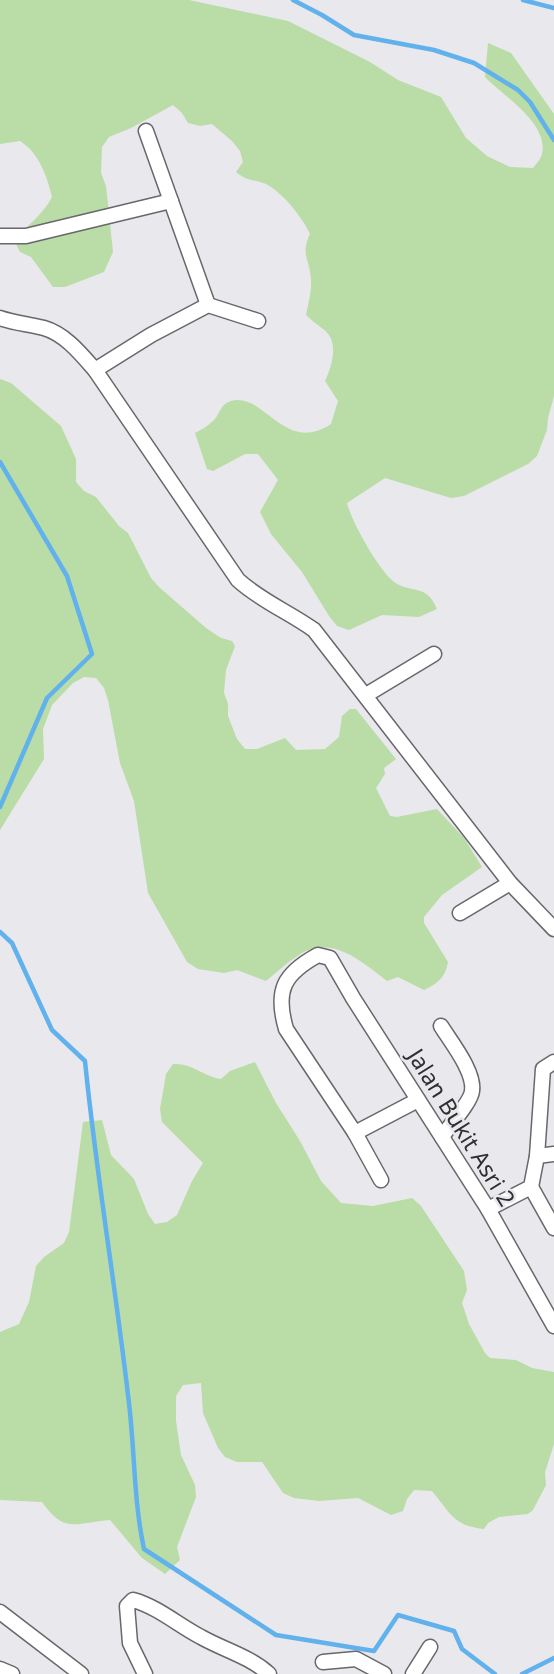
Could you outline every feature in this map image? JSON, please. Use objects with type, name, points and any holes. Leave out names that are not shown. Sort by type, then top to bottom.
[{"type":"street","points":[[146,131],[208,305]]},
{"type":"street","points":[[0,236],[26,236],[171,201]]},
{"type":"street","points":[[94,370],[151,335],[208,305],[258,321]]},
{"type":"street","points":[[0,318],[46,328],[61,336],[94,370],[238,580],[265,602],[299,619],[314,630],[510,883],[554,929]]},
{"type":"street","points":[[366,695],[434,654]]},
{"type":"street","points":[[460,913],[510,883]]},
{"type":"street","name":"Jalan Bukit Asri 2","points":[[355,1133],[286,1029],[280,1010],[280,991],[296,969],[318,955],[327,955],[488,1209],[554,1326]]},
{"type":"street","points":[[442,1026],[465,1064],[472,1081],[472,1092],[442,1137]]},
{"type":"street","points":[[554,1062],[543,1069],[537,1156],[531,1187],[554,1228]]},
{"type":"street","points":[[381,1180],[355,1133],[418,1100]]},
{"type":"street","points":[[537,1156],[554,1154]]},
{"type":"street","points":[[488,1209],[531,1187]]},
{"type":"street","points":[[145,1674],[130,1643],[127,1606],[133,1600],[244,1657],[269,1674]]},
{"type":"street","points":[[0,1612],[81,1674]]},
{"type":"street","points":[[413,1674],[429,1647]]},
{"type":"street","points":[[323,1662],[356,1659],[384,1674]]},
{"type":"street","points":[[0,1669],[12,1674]]},
{"type":"green space","points":[[0,0],[189,0],[288,21],[370,62],[398,80],[441,97],[466,138],[487,156],[510,167],[533,168],[542,154],[538,131],[523,111],[485,77],[488,43],[511,53],[554,114],[554,396],[547,430],[537,456],[528,464],[464,496],[451,498],[385,478],[347,503],[360,534],[390,579],[403,587],[425,593],[437,609],[419,617],[382,615],[349,630],[337,626],[302,572],[271,534],[260,512],[278,480],[258,454],[245,454],[213,471],[207,469],[195,433],[213,421],[227,402],[243,401],[254,405],[288,428],[300,432],[315,432],[331,424],[338,401],[325,381],[332,361],[331,340],[328,334],[306,315],[311,284],[306,252],[310,234],[297,213],[279,193],[266,184],[236,172],[243,162],[240,151],[232,141],[212,124],[200,126],[188,123],[173,105],[109,137],[102,147],[101,173],[106,186],[113,252],[104,272],[65,287],[53,287],[31,257],[20,252],[15,242],[52,197],[41,166],[27,146],[20,141],[0,144]]},
{"type":"green space","points":[[0,379],[11,383],[61,426],[76,459],[76,482],[84,491],[96,497],[128,533],[151,578],[206,628],[221,638],[232,641],[235,646],[226,670],[224,693],[228,716],[237,739],[245,749],[257,749],[285,738],[296,750],[325,749],[339,737],[342,716],[350,709],[356,709],[396,759],[384,768],[385,774],[376,788],[390,816],[437,809],[464,838],[482,867],[442,895],[424,917],[424,923],[448,962],[443,976],[437,982],[424,990],[398,977],[387,981],[344,952],[320,947],[308,950],[292,960],[266,981],[237,970],[224,973],[198,969],[187,962],[148,893],[134,801],[120,763],[108,700],[104,688],[96,678],[84,677],[73,683],[52,705],[43,729],[44,759],[0,830]]},
{"type":"green space","points":[[255,1062],[321,1181],[341,1203],[373,1206],[412,1198],[421,1206],[464,1271],[467,1290],[462,1303],[469,1324],[485,1353],[490,1358],[516,1360],[532,1368],[554,1372],[554,1444],[545,1472],[546,1485],[533,1510],[528,1514],[499,1517],[488,1523],[484,1529],[459,1521],[448,1512],[432,1491],[414,1490],[403,1511],[391,1515],[358,1498],[319,1501],[294,1498],[283,1493],[262,1462],[237,1462],[225,1457],[218,1448],[203,1413],[201,1383],[183,1385],[176,1396],[176,1421],[181,1455],[195,1485],[196,1497],[177,1547],[180,1560],[165,1574],[142,1558],[110,1520],[64,1523],[42,1502],[0,1500],[0,1332],[19,1324],[29,1302],[36,1266],[64,1243],[69,1232],[83,1122],[102,1120],[111,1155],[134,1179],[148,1214],[155,1224],[167,1222],[177,1215],[203,1163],[162,1122],[160,1109],[166,1074],[173,1064],[180,1064],[221,1079],[230,1071]]},
{"type":"waterway","points":[[293,0],[354,35],[434,50],[474,63],[518,90],[530,102],[554,140]]},
{"type":"waterway","points":[[523,0],[554,8]]},
{"type":"waterway","points":[[0,462],[67,576],[92,654],[47,698],[0,807]]},
{"type":"waterway","points":[[0,932],[12,943],[52,1030],[85,1061],[128,1395],[144,1549],[276,1635],[374,1651],[398,1615],[454,1631],[462,1649],[495,1674]]},
{"type":"waterway","points":[[522,1674],[554,1658]]}]
